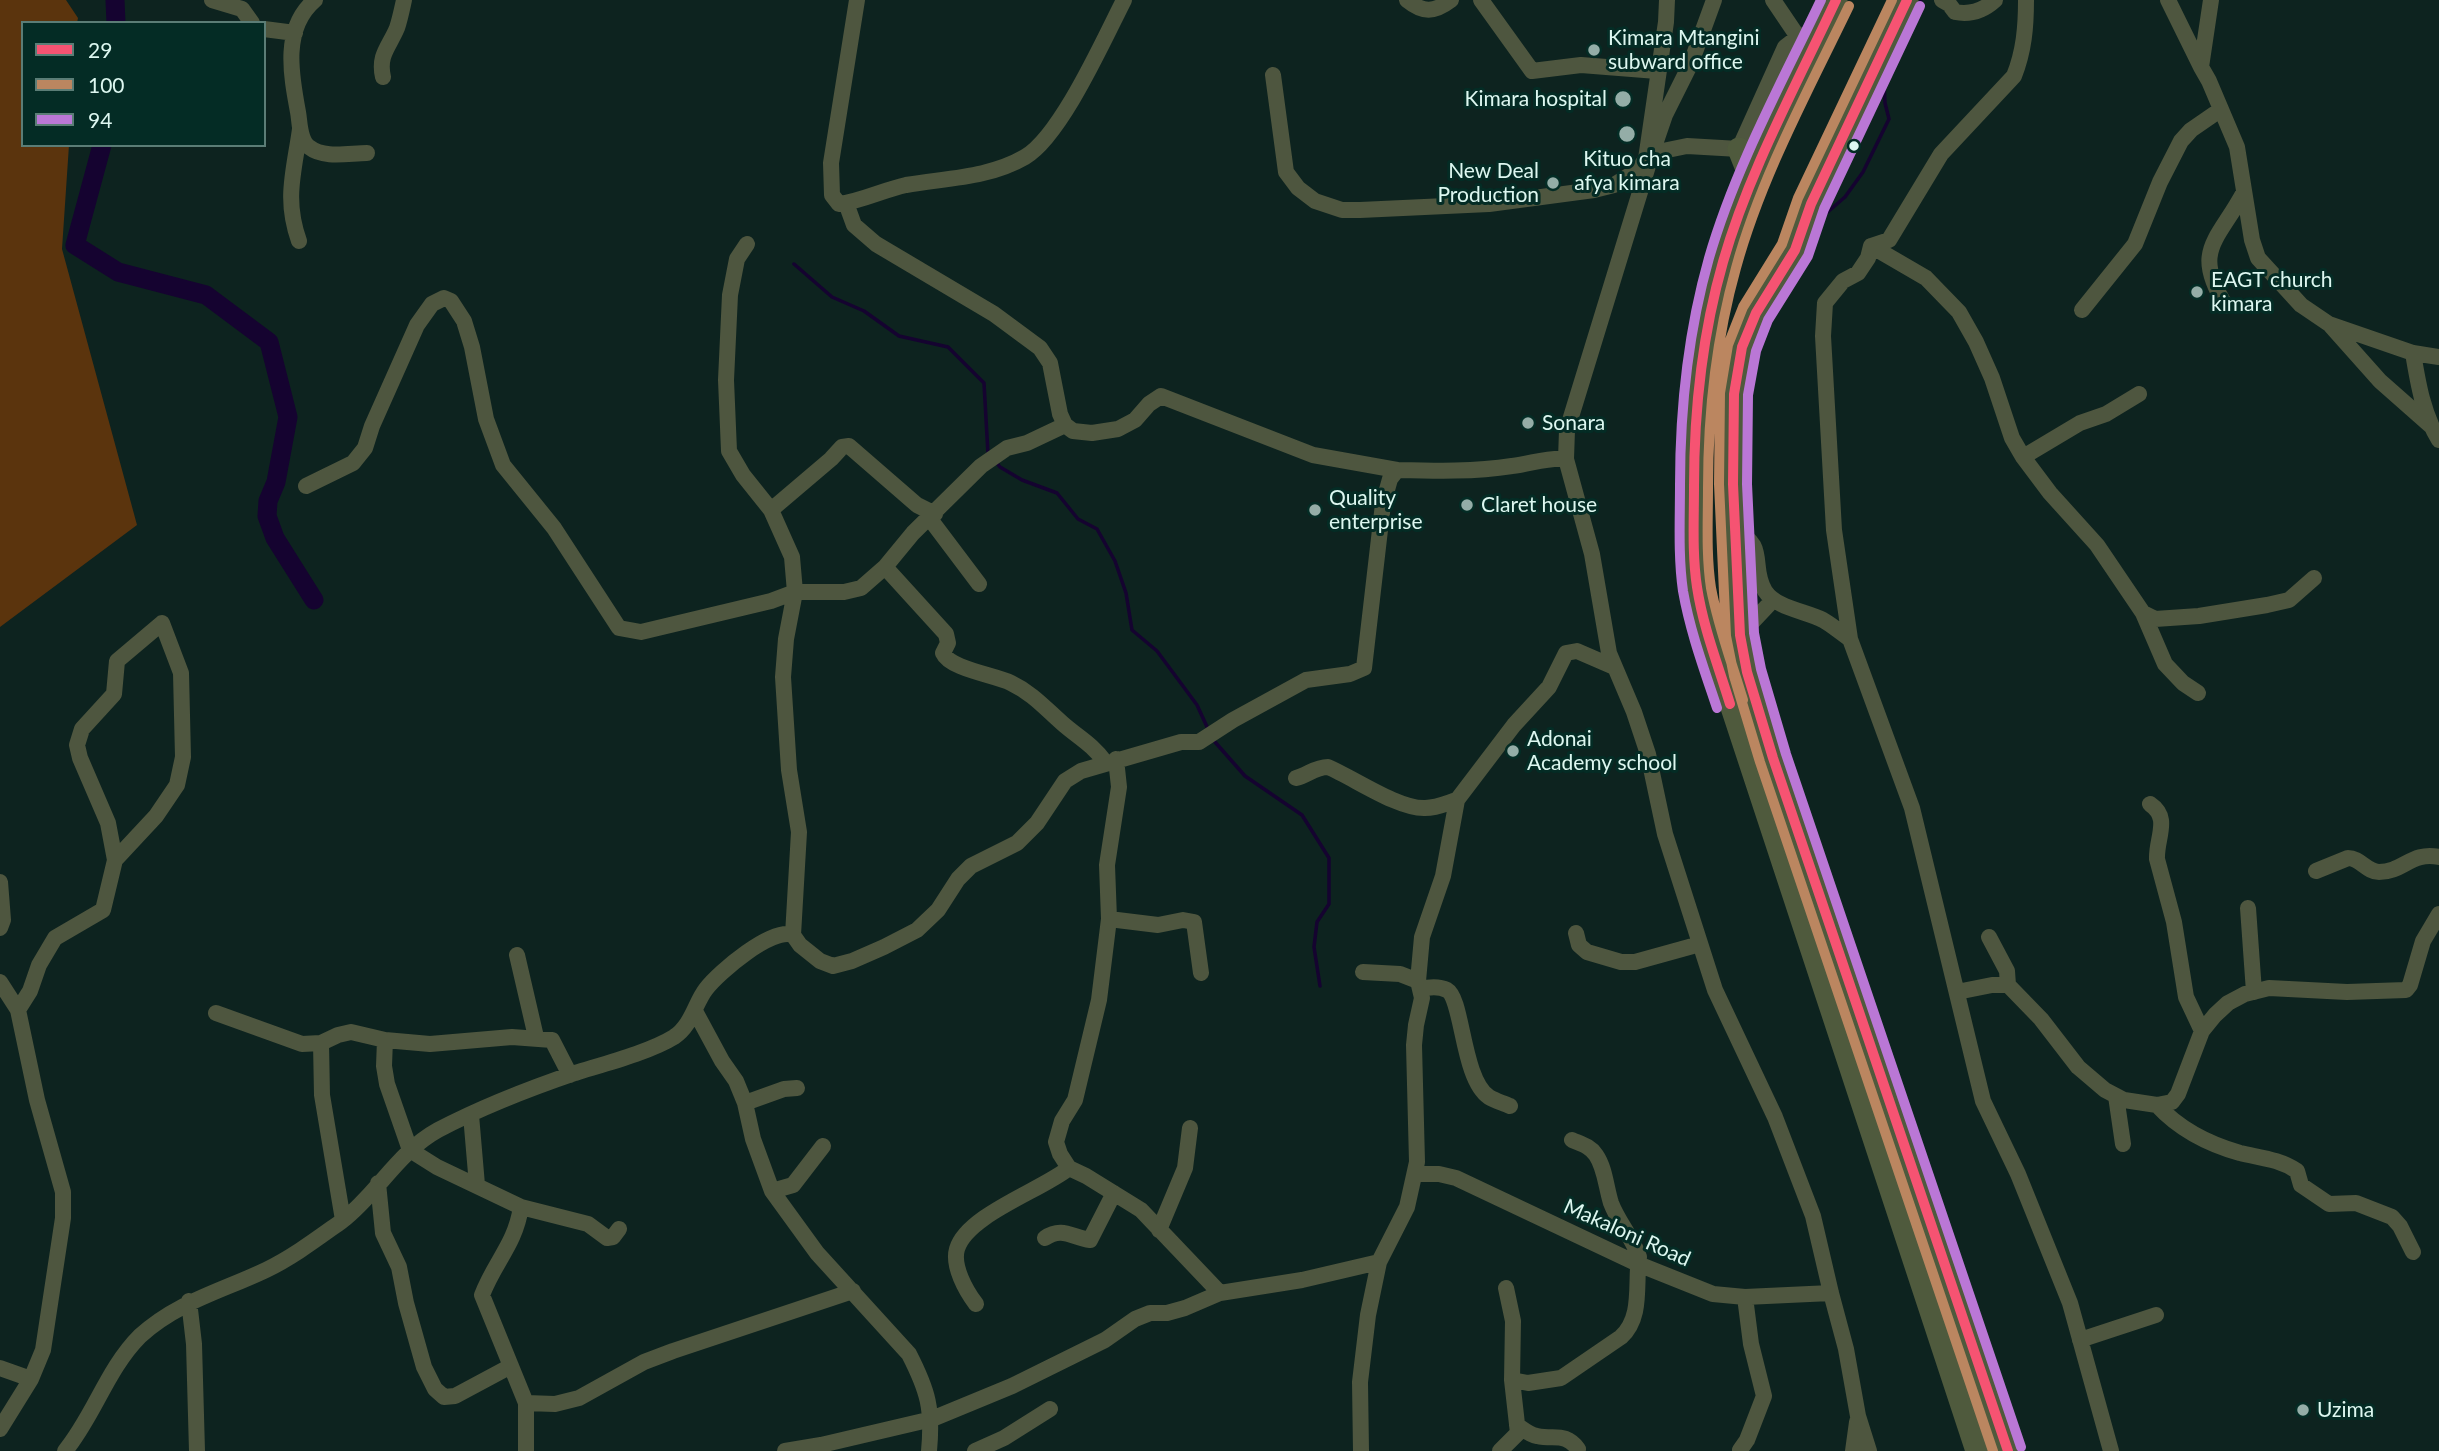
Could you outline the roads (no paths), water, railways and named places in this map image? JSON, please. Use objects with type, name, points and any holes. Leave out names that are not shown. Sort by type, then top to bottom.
[{"type":"highway","points":[[1836,0],[1752,182],[1721,267],[1702,352],[1695,415],[1693,544],[1698,596],[1709,644],[1977,1451]]},
{"type":"highway","points":[[1907,0],[1811,204],[1795,250],[1756,313],[1742,347],[1734,394],[1733,472],[1740,635],[1747,672],[1773,758],[2008,1451]]},
{"type":"highway","points":[[1739,149],[1752,182]]},
{"type":"street","points":[[212,0],[242,9],[251,21]]},
{"type":"street","points":[[315,0],[307,9],[295,33],[291,72],[305,143],[313,149],[330,154],[367,153]]},
{"type":"street","points":[[383,77],[381,60],[397,27],[404,0]]},
{"type":"street","points":[[857,0],[831,163],[833,198],[838,204],[904,186],[982,173],[1026,156],[1059,118],[1101,49],[1124,0]]},
{"type":"street","points":[[1407,0],[1419,9],[1432,11],[1451,0]]},
{"type":"street","points":[[1480,0],[1496,18],[1532,71],[1581,65],[1657,71]]},
{"type":"street","points":[[1273,75],[1286,172],[1298,188],[1315,201],[1360,211],[1489,204],[1583,192],[1614,185],[1638,170],[1650,154],[1657,71],[1667,0]]},
{"type":"street","points":[[1714,0],[1691,63],[1665,115],[1650,154],[1567,430],[1566,459],[1592,554],[1604,616],[1605,637],[1648,754],[1665,834],[1715,990],[1775,1117],[1809,1205],[1846,1349],[1858,1416],[1869,1451]]},
{"type":"street","points":[[1773,0],[1798,37]]},
{"type":"street","points":[[1946,1],[1955,12],[1964,13],[1978,11],[1995,0]]},
{"type":"street","points":[[1871,246],[1889,240],[1941,154],[2014,76],[2026,33],[2026,0]]},
{"type":"street","points":[[2168,0],[2209,80],[2237,147],[2252,240],[2258,258],[2301,305],[2329,324],[2381,381],[2435,433]]},
{"type":"street","points":[[2201,67],[2211,0]]},
{"type":"street","points":[[266,29],[295,33]]},
{"type":"street","points":[[1650,154],[1687,146],[1739,149],[1780,55],[1789,43],[1798,37],[1822,29]]},
{"type":"street","points":[[2082,310],[2135,244],[2172,154],[2191,130],[2220,110]]},
{"type":"street","points":[[299,241],[293,223],[290,197],[301,127]]},
{"type":"street","points":[[2227,306],[2212,282],[2208,252],[2245,192]]},
{"type":"street","points":[[846,203],[854,225],[876,244],[993,314],[1040,348],[1050,363],[1060,414],[1065,425],[1073,431],[1092,433],[1118,429],[1135,420],[1149,404],[1161,396],[1313,455],[1397,470],[1461,471],[1513,466],[1553,457],[1566,459]]},
{"type":"street","points":[[747,244],[737,259],[730,295],[726,380],[729,451],[743,475],[771,510],[792,557],[795,592],[786,639],[783,677],[789,770],[799,832],[793,935],[800,945],[820,961],[833,966],[852,961],[917,930],[938,910],[958,879],[971,866],[1017,844],[1037,823],[1065,781],[1081,771],[1181,742],[1199,741],[1233,719],[1306,680],[1350,674],[1364,668],[1383,504],[1390,479],[1397,470]]},
{"type":"street","points":[[1871,246],[1926,278],[1959,312],[1992,378],[2012,438],[2023,457],[2050,493],[2097,545],[2143,613],[2165,664],[2183,683],[2199,693]]},
{"type":"street","points":[[1871,246],[1868,258],[1857,273],[1843,281],[1825,303],[1822,336],[1833,530],[1850,639],[1912,808],[1983,1101],[2045,1237],[2070,1303],[2112,1451]]},
{"type":"street","points":[[306,486],[353,463],[365,448],[372,426],[417,325],[432,304],[444,298],[451,301],[464,321],[472,347],[486,419],[503,465],[554,528],[619,628],[641,632],[771,601],[795,592],[844,592],[861,588],[885,567],[900,548],[981,466],[1007,448],[1027,443],[1065,425]]},
{"type":"street","points":[[2329,324],[2413,353],[2439,357]]},
{"type":"street","points":[[2413,353],[2420,388],[2435,433]]},
{"type":"street","points":[[2023,457],[2080,423],[2106,414],[2139,394]]},
{"type":"street","points":[[771,510],[842,447],[849,446],[933,516],[979,584]]},
{"type":"street","points":[[1735,532],[1746,536],[1755,545],[1763,589],[1773,600],[1824,621],[1850,639]]},
{"type":"street","points":[[885,567],[946,634],[948,643],[943,653],[950,662],[1009,682],[1028,692],[1067,728],[1111,761],[1119,787],[1107,865],[1109,919],[1099,1000],[1075,1100],[1062,1121],[1056,1142],[1059,1154],[1069,1168],[1141,1210],[1220,1293]]},
{"type":"street","points":[[2143,613],[2155,619],[2199,616],[2267,605],[2289,600],[2314,578]]},
{"type":"street","points":[[1740,635],[1773,600]]},
{"type":"street","points":[[18,1010],[55,938],[103,910],[115,860],[108,823],[80,758],[78,745],[82,729],[114,694],[117,661],[162,623],[181,673],[183,757],[177,785],[156,816],[115,860]]},
{"type":"street","points":[[1361,1451],[1360,1382],[1368,1315],[1380,1262],[1407,1207],[1417,1162],[1414,1045],[1422,998],[1418,981],[1422,937],[1443,876],[1457,800],[1514,725],[1549,687],[1566,653],[1577,651],[1614,667]]},
{"type":"street","points":[[1296,778],[1308,775],[1319,767],[1328,767],[1405,804],[1423,808],[1457,800]]},
{"type":"street","points":[[2150,804],[2161,813],[2157,859],[2174,922],[2186,997],[2202,1031]]},
{"type":"street","points":[[2316,871],[2348,858],[2381,872],[2417,857],[2427,855],[2439,858]]},
{"type":"street","points":[[0,882],[3,920],[0,928]]},
{"type":"street","points":[[2248,908],[2254,992]]},
{"type":"street","points":[[1989,937],[2007,971],[2008,985],[2040,1019],[2078,1067],[2105,1090],[2124,1100],[2157,1105],[2172,1102],[2178,1094],[2202,1031],[2228,1003],[2245,994],[2269,988],[2347,992],[2406,990],[2410,985],[2423,941],[2439,914]]},
{"type":"street","points":[[1109,919],[1158,925],[1183,920],[1194,922],[1201,973]]},
{"type":"street","points":[[1576,933],[1579,946],[1587,952],[1610,961],[1621,962],[1635,962],[1700,944]]},
{"type":"street","points":[[65,1451],[75,1439],[116,1365],[140,1337],[170,1312],[189,1301],[267,1269],[303,1248],[343,1220],[410,1150],[436,1131],[513,1094],[676,1036],[695,1012],[704,991],[726,967],[778,934],[793,935]]},
{"type":"street","points":[[517,955],[536,1037]]},
{"type":"street","points":[[1363,972],[1400,974],[1451,993],[1473,1073],[1488,1097],[1510,1106]]},
{"type":"street","points":[[0,982],[18,1010],[37,1100],[63,1192],[64,1218],[43,1350],[31,1380],[0,1429]]},
{"type":"street","points":[[1957,992],[1992,985],[2008,985]]},
{"type":"street","points":[[695,1012],[736,1081],[772,1191],[817,1253],[909,1354],[919,1372],[932,1419],[929,1451]]},
{"type":"street","points":[[215,1013],[302,1044],[321,1043],[351,1032],[385,1040],[453,1044],[536,1037],[552,1040],[570,1075]]},
{"type":"street","points":[[385,1040],[384,1066],[387,1084],[410,1150],[437,1167],[521,1207],[588,1224],[607,1238],[613,1237],[619,1229]]},
{"type":"street","points":[[321,1043],[322,1095],[343,1220]]},
{"type":"street","points":[[745,1103],[784,1089],[797,1088]]},
{"type":"street","points":[[2116,1096],[2123,1144]]},
{"type":"street","points":[[2157,1105],[2170,1119],[2202,1140],[2242,1153],[2283,1161],[2297,1171],[2301,1185],[2307,1191],[2329,1204],[2356,1203],[2392,1217],[2400,1226],[2413,1252]]},
{"type":"street","points":[[471,1115],[477,1185]]},
{"type":"street","points":[[1159,1230],[1185,1168],[1190,1128]]},
{"type":"street","points":[[1512,1380],[1528,1383],[1562,1378],[1627,1332],[1636,1309],[1640,1257],[1611,1204],[1596,1155],[1589,1147],[1573,1140]]},
{"type":"street","points":[[772,1191],[793,1185],[823,1146]]},
{"type":"street","points":[[976,1304],[963,1282],[956,1259],[957,1248],[975,1225],[1069,1168]]},
{"type":"street","name":"Makaloni Road","points":[[1415,1174],[1439,1174],[1456,1178],[1638,1264],[1713,1294],[1745,1297],[1831,1293]]},
{"type":"street","points":[[378,1183],[383,1233],[399,1267],[424,1367],[435,1389],[444,1397],[455,1396],[511,1366]]},
{"type":"street","points":[[1045,1238],[1061,1231],[1090,1240],[1114,1194]]},
{"type":"street","points":[[521,1207],[518,1226],[510,1245],[489,1277],[482,1295],[526,1403],[526,1451]]},
{"type":"street","points":[[785,1451],[932,1419],[1012,1386],[1150,1313],[1167,1313],[1185,1308],[1220,1293],[1302,1280],[1380,1262]]},
{"type":"street","points":[[1500,1451],[1518,1433],[1512,1380],[1514,1329],[1506,1288]]},
{"type":"street","points":[[526,1403],[555,1404],[579,1398],[644,1362],[673,1350],[853,1292]]},
{"type":"street","points":[[1740,1450],[1747,1440],[1764,1396],[1751,1344],[1745,1297]]},
{"type":"street","points":[[189,1301],[194,1344],[197,1451]]},
{"type":"street","points":[[2080,1340],[2156,1315]]},
{"type":"street","points":[[0,1368],[31,1380]]},
{"type":"street","points":[[975,1451],[1004,1438],[1050,1409]]},
{"type":"street","points":[[1853,1451],[1858,1416]]},
{"type":"street","points":[[1517,1425],[1534,1436],[1559,1437],[1572,1441],[1578,1449]]},
{"type":"waterway","points":[[115,0],[116,21]]},
{"type":"waterway","points":[[1823,216],[1845,197],[1863,172],[1889,119],[1884,83],[1921,0]]},
{"type":"waterway","points":[[101,147],[75,245],[118,272],[206,295],[269,342],[288,417],[276,482],[268,501],[267,516],[275,538],[314,600]]},
{"type":"waterway","points":[[794,264],[832,297],[864,311],[899,336],[948,347],[984,383],[988,454]]},
{"type":"waterway","points":[[996,462],[1022,480],[1057,493],[1078,519],[1097,529],[1115,561],[1126,593],[1132,630],[1157,651],[1197,705],[1208,729]]},
{"type":"waterway","points":[[1215,742],[1245,776],[1302,815],[1329,858],[1329,904],[1317,922],[1314,947],[1320,986]]},
{"type":"place","name":"Kimara Mtangini subward office","points":[[1594,50]]},
{"type":"place","name":"Kimara hospital","points":[[1623,99]]},
{"type":"place","name":"Kituo cha afya kimara","points":[[1627,134]]},
{"type":"place","name":"New Deal Production","points":[[1553,183]]},
{"type":"place","name":"EAGT church kimara","points":[[2197,292]]},
{"type":"place","name":"Sonara","points":[[1528,423]]},
{"type":"place","name":"Claret house","points":[[1467,505]]},
{"type":"place","name":"Quality enterprise","points":[[1315,510]]},
{"type":"place","name":"Adonai Academy school","points":[[1513,751]]},
{"type":"place","name":"Uzima","points":[[2303,1410]]}]
